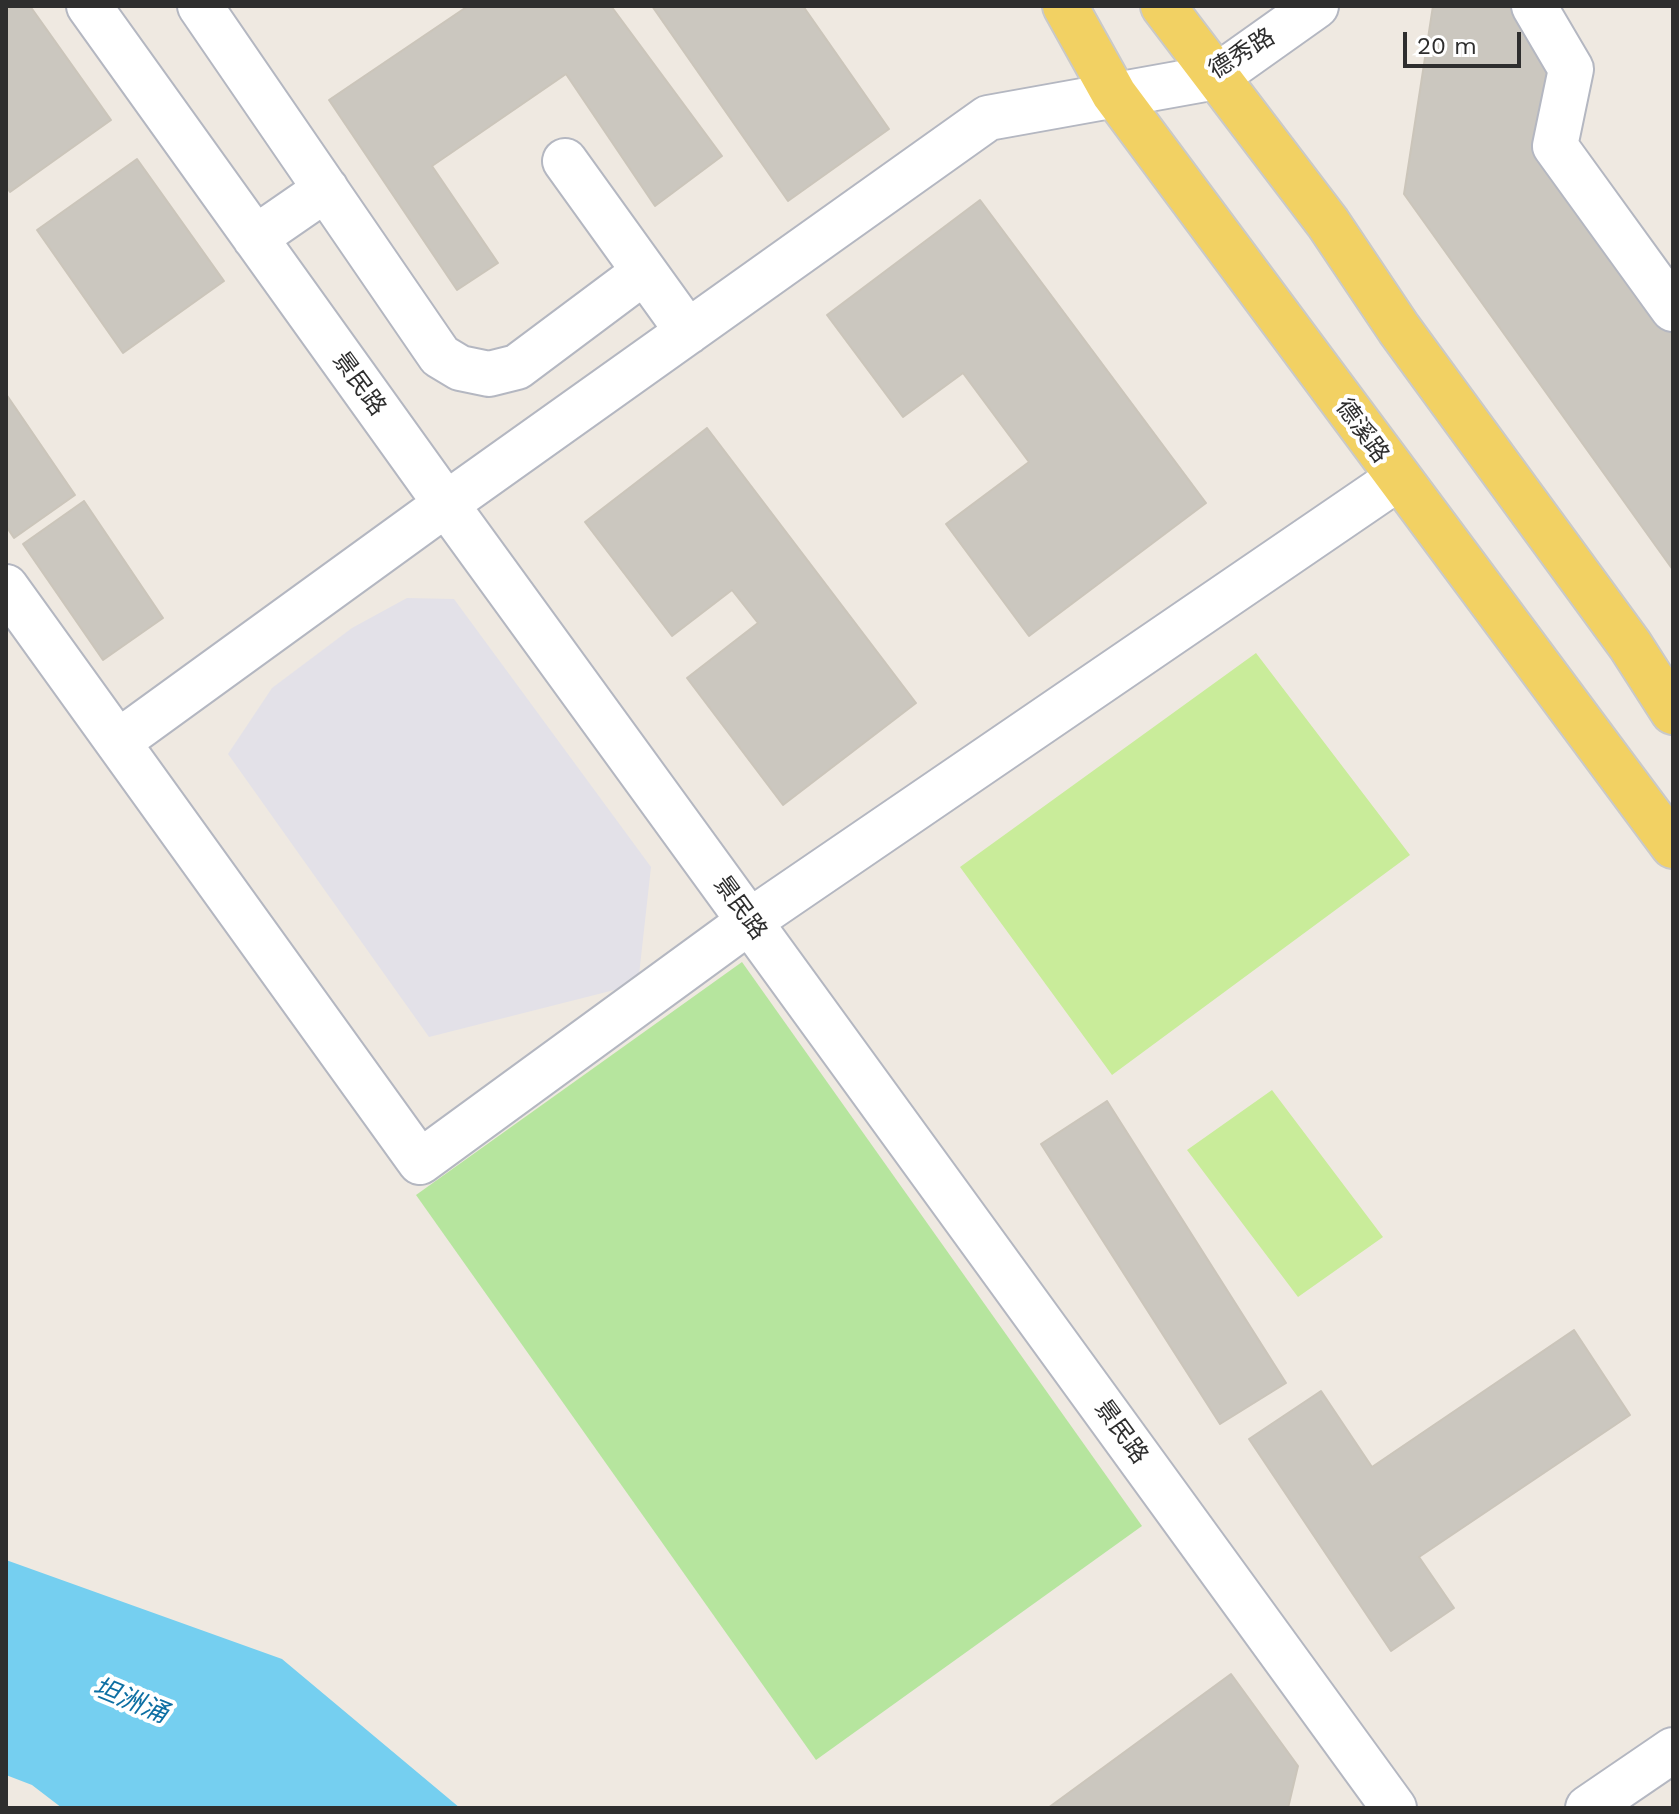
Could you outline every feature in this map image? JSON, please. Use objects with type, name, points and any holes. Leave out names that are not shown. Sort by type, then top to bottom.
[{"type":"main road","name":"德溪路","points":[[1065,6],[1114,94],[1397,479],[1673,846]]},
{"type":"main road","points":[[1163,6],[1328,223],[1399,329],[1630,645],[1673,712]]},
{"type":"street","name":"景民路","points":[[89,6],[446,504],[1394,1808]]},
{"type":"street","points":[[200,6],[440,356],[460,368],[489,374],[517,367],[644,272]]},
{"type":"street","name":"德秀路","points":[[118,742],[988,118],[1216,77],[1316,6]]},
{"type":"street","points":[[1534,6],[1571,69],[1555,146],[1673,309]]},
{"type":"street","points":[[565,161],[688,332]]},
{"type":"street","points":[[255,238],[326,189]]},
{"type":"street","points":[[6,587],[420,1162],[750,921],[1397,479]]},
{"type":"street","points":[[1588,1808],[1673,1750]]},
{"type":"shaded area","points":[[407,598],[454,599],[651,867],[638,984],[429,1037],[228,754],[272,688],[352,628]]},
{"type":"green space","points":[[1256,653],[1410,855],[1112,1075],[960,867]]},
{"type":"green space","points":[[742,962],[1142,1526],[816,1760],[416,1195]]},
{"type":"green space","points":[[1272,1090],[1383,1237],[1298,1297],[1187,1150]]},
{"type":"water","name":"坦洲涌","points":[[6,1560],[282,1659],[460,1808],[62,1808],[32,1785],[6,1775]]},
{"type":"building","points":[[13,6],[30,6],[111,120],[10,192],[6,186],[6,11]]},
{"type":"building","points":[[468,6],[611,6],[722,156],[655,206],[566,74],[432,166],[498,263],[457,290],[329,100]]},
{"type":"building","points":[[652,6],[803,6],[889,129],[788,201]]},
{"type":"building","points":[[1433,6],[1518,6],[1549,56],[1535,145],[1673,335],[1673,570],[1404,194]]},
{"type":"building","points":[[137,159],[224,281],[123,353],[37,230]]},
{"type":"building","points":[[980,200],[1206,503],[1029,636],[946,524],[1029,462],[963,373],[903,417],[827,315]]},
{"type":"building","points":[[6,394],[75,495],[14,538],[6,526]]},
{"type":"building","points":[[707,428],[916,703],[783,805],[687,678],[758,623],[732,590],[672,636],[585,522]]},
{"type":"building","points":[[84,501],[163,618],[103,660],[23,544]]},
{"type":"building","points":[[1107,1101],[1286,1383],[1220,1424],[1041,1144]]},
{"type":"building","points":[[1574,1330],[1630,1415],[1419,1557],[1454,1608],[1391,1651],[1249,1439],[1321,1391],[1372,1467]]},
{"type":"building","points":[[1231,1674],[1298,1766],[1288,1808],[1048,1808]]}]
